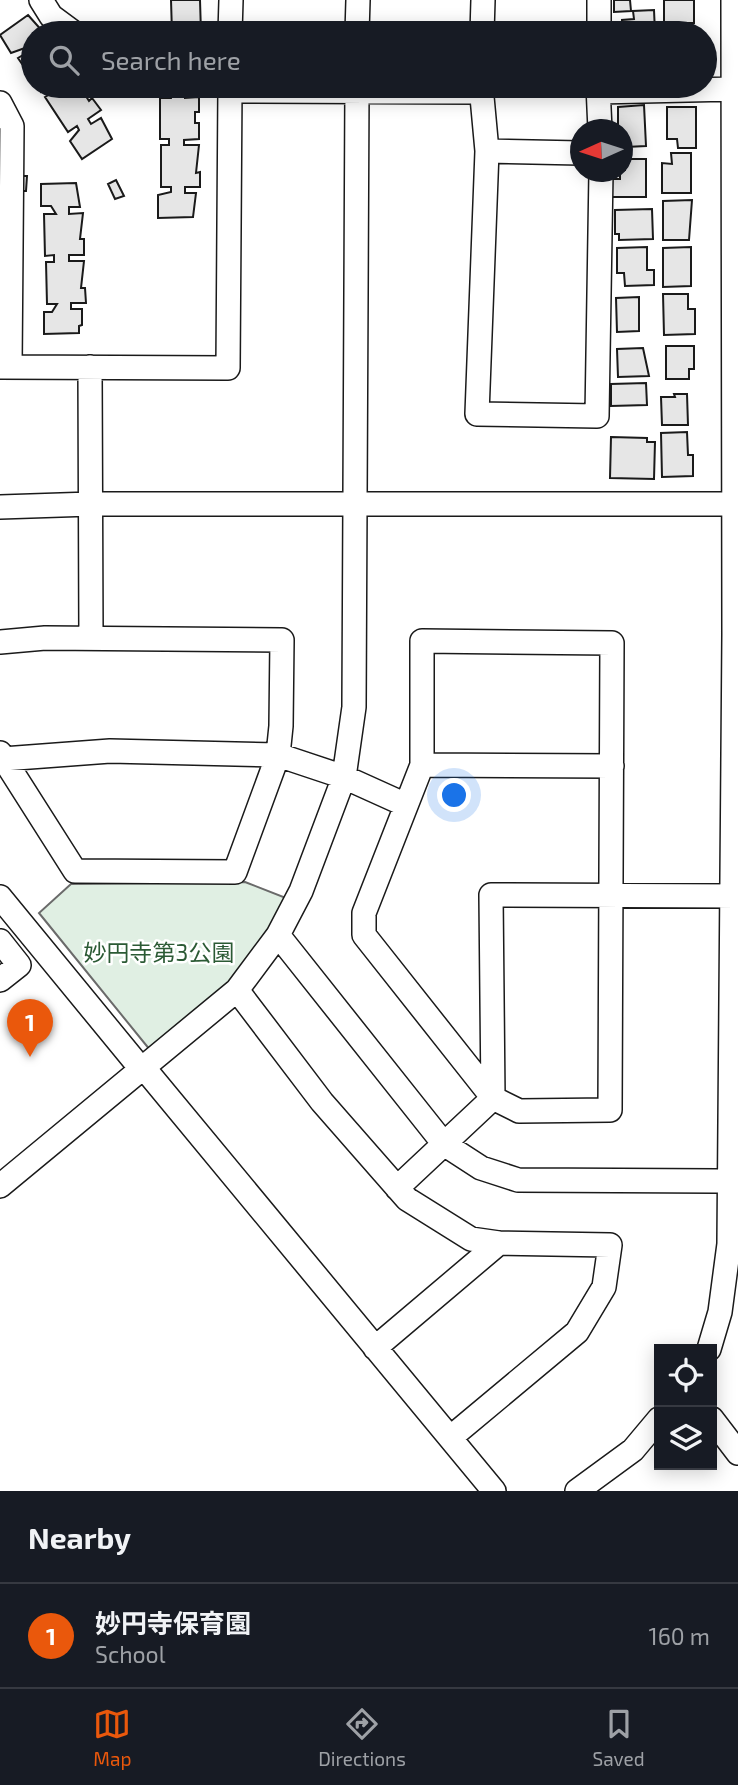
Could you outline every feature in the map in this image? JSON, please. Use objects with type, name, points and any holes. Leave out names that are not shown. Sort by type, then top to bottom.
[{"type":"street","points":[[41,0],[51,16],[58,21]]},
{"type":"street","points":[[230,21],[231,0]]},
{"type":"street","points":[[357,21],[358,0]]},
{"type":"street","points":[[482,21],[483,0]]},
{"type":"street","points":[[599,0],[599,21]]},
{"type":"street","points":[[712,1344],[729,1312],[728,1181],[734,896],[733,0]]},
{"type":"street","points":[[717,89],[733,89]]},
{"type":"street","points":[[0,103],[6,126],[5,367],[228,368],[230,98]]},
{"type":"street","points":[[0,1186],[237,990],[278,935],[301,891],[344,777],[354,707],[357,98]]},
{"type":"street","points":[[482,98],[487,151],[477,414],[597,416],[601,182]]},
{"type":"street","points":[[598,98],[599,119]]},
{"type":"street","points":[[487,151],[570,153]]},
{"type":"street","points":[[90,367],[91,638]]},
{"type":"street","points":[[0,507],[91,504],[735,504]]},
{"type":"street","points":[[0,642],[91,638],[282,640],[278,755],[235,872],[75,871],[1,756]]},
{"type":"street","points":[[422,641],[612,643],[610,1110],[519,1111],[493,1098],[364,935],[364,913],[422,765],[422,641]]},
{"type":"street","points":[[1,756],[110,751],[278,755],[344,777],[406,804]]},
{"type":"street","points":[[422,765],[612,766]]},
{"type":"street","points":[[397,1188],[493,1098],[491,895],[734,896]]},
{"type":"street","points":[[0,897],[494,1491]]},
{"type":"street","points":[[278,935],[444,1144],[481,1168],[518,1180],[728,1181]]},
{"type":"street","points":[[0,941],[19,965],[0,980]]},
{"type":"street","points":[[237,990],[322,1102],[407,1199],[471,1239],[499,1243],[610,1245],[604,1287],[577,1332],[450,1438]]},
{"type":"street","points":[[375,1348],[499,1243]]},
{"type":"street","points":[[577,1491],[633,1450],[654,1425]]},
{"type":"street","points":[[717,1426],[738,1453]]},
{"type":"green space","name":"妙円寺第3公園","points":[[245,882],[286,898],[269,929],[250,959],[228,983],[150,1050],[39,913],[71,884]]},
{"type":"building","points":[[171,0],[200,0],[201,21],[172,21]]},
{"type":"building","points":[[614,0],[630,0],[631,11],[614,12]]},
{"type":"building","points":[[664,0],[694,0],[694,21],[664,21]]},
{"type":"building","points":[[654,10],[654,21],[622,21],[634,19],[633,11]]},
{"type":"building","points":[[28,15],[33,21],[21,21],[21,49],[11,53],[0,35]]},
{"type":"building","points":[[46,98],[87,98],[89,101],[92,98],[101,110],[88,119],[91,124],[101,118],[112,139],[82,159],[70,141],[79,130],[77,126],[68,132]]},
{"type":"building","points":[[160,98],[199,98],[199,112],[195,112],[195,123],[199,123],[199,139],[184,140],[184,145],[199,145],[196,173],[200,172],[200,187],[185,187],[185,193],[196,193],[193,217],[158,218],[158,195],[171,192],[171,187],[161,187],[161,145],[169,145],[169,139],[160,139]]},
{"type":"building","points":[[644,105],[646,146],[633,147],[633,119],[618,119],[618,107]]},
{"type":"building","points":[[667,107],[696,107],[696,148],[678,148],[677,139],[667,139]]},
{"type":"building","points":[[671,153],[691,153],[691,193],[662,193],[662,163],[672,164]]},
{"type":"building","points":[[633,159],[646,159],[646,197],[611,197],[611,182],[633,182]]},
{"type":"building","points":[[21,176],[27,176],[26,191],[22,191]]},
{"type":"building","points":[[116,180],[124,196],[115,199],[108,184]]},
{"type":"building","points":[[76,183],[80,207],[69,207],[69,214],[83,213],[80,239],[84,239],[84,255],[69,255],[69,261],[84,261],[81,288],[85,288],[86,303],[71,303],[71,309],[82,309],[82,325],[79,326],[79,333],[44,334],[44,312],[52,312],[57,304],[47,304],[46,262],[54,262],[54,255],[45,256],[44,214],[56,214],[51,206],[41,206],[41,184]]},
{"type":"building","points":[[692,200],[689,240],[663,240],[663,201]]},
{"type":"building","points":[[652,209],[653,239],[619,240],[619,234],[615,234],[615,210]]},
{"type":"building","points":[[647,247],[647,270],[654,270],[654,285],[625,286],[624,273],[617,273],[617,248]]},
{"type":"building","points":[[691,247],[691,286],[663,287],[663,248]]},
{"type":"building","points":[[663,294],[688,294],[688,309],[695,309],[695,334],[664,335]]},
{"type":"building","points":[[639,297],[639,331],[617,332],[616,298]]},
{"type":"building","points":[[666,346],[694,346],[694,369],[689,369],[689,379],[666,379]]},
{"type":"building","points":[[643,348],[649,376],[618,377],[617,349]]},
{"type":"building","points":[[646,383],[647,405],[611,406],[611,384]]},
{"type":"building","points":[[674,394],[687,394],[688,425],[662,425],[661,397],[675,397]]},
{"type":"building","points":[[687,432],[688,455],[693,455],[693,476],[662,477],[661,433]]},
{"type":"building","points":[[611,437],[647,438],[647,442],[655,442],[654,479],[610,478]]},
{"type":"place","name":"妙円寺保育園","points":[[30,1057]]}]
